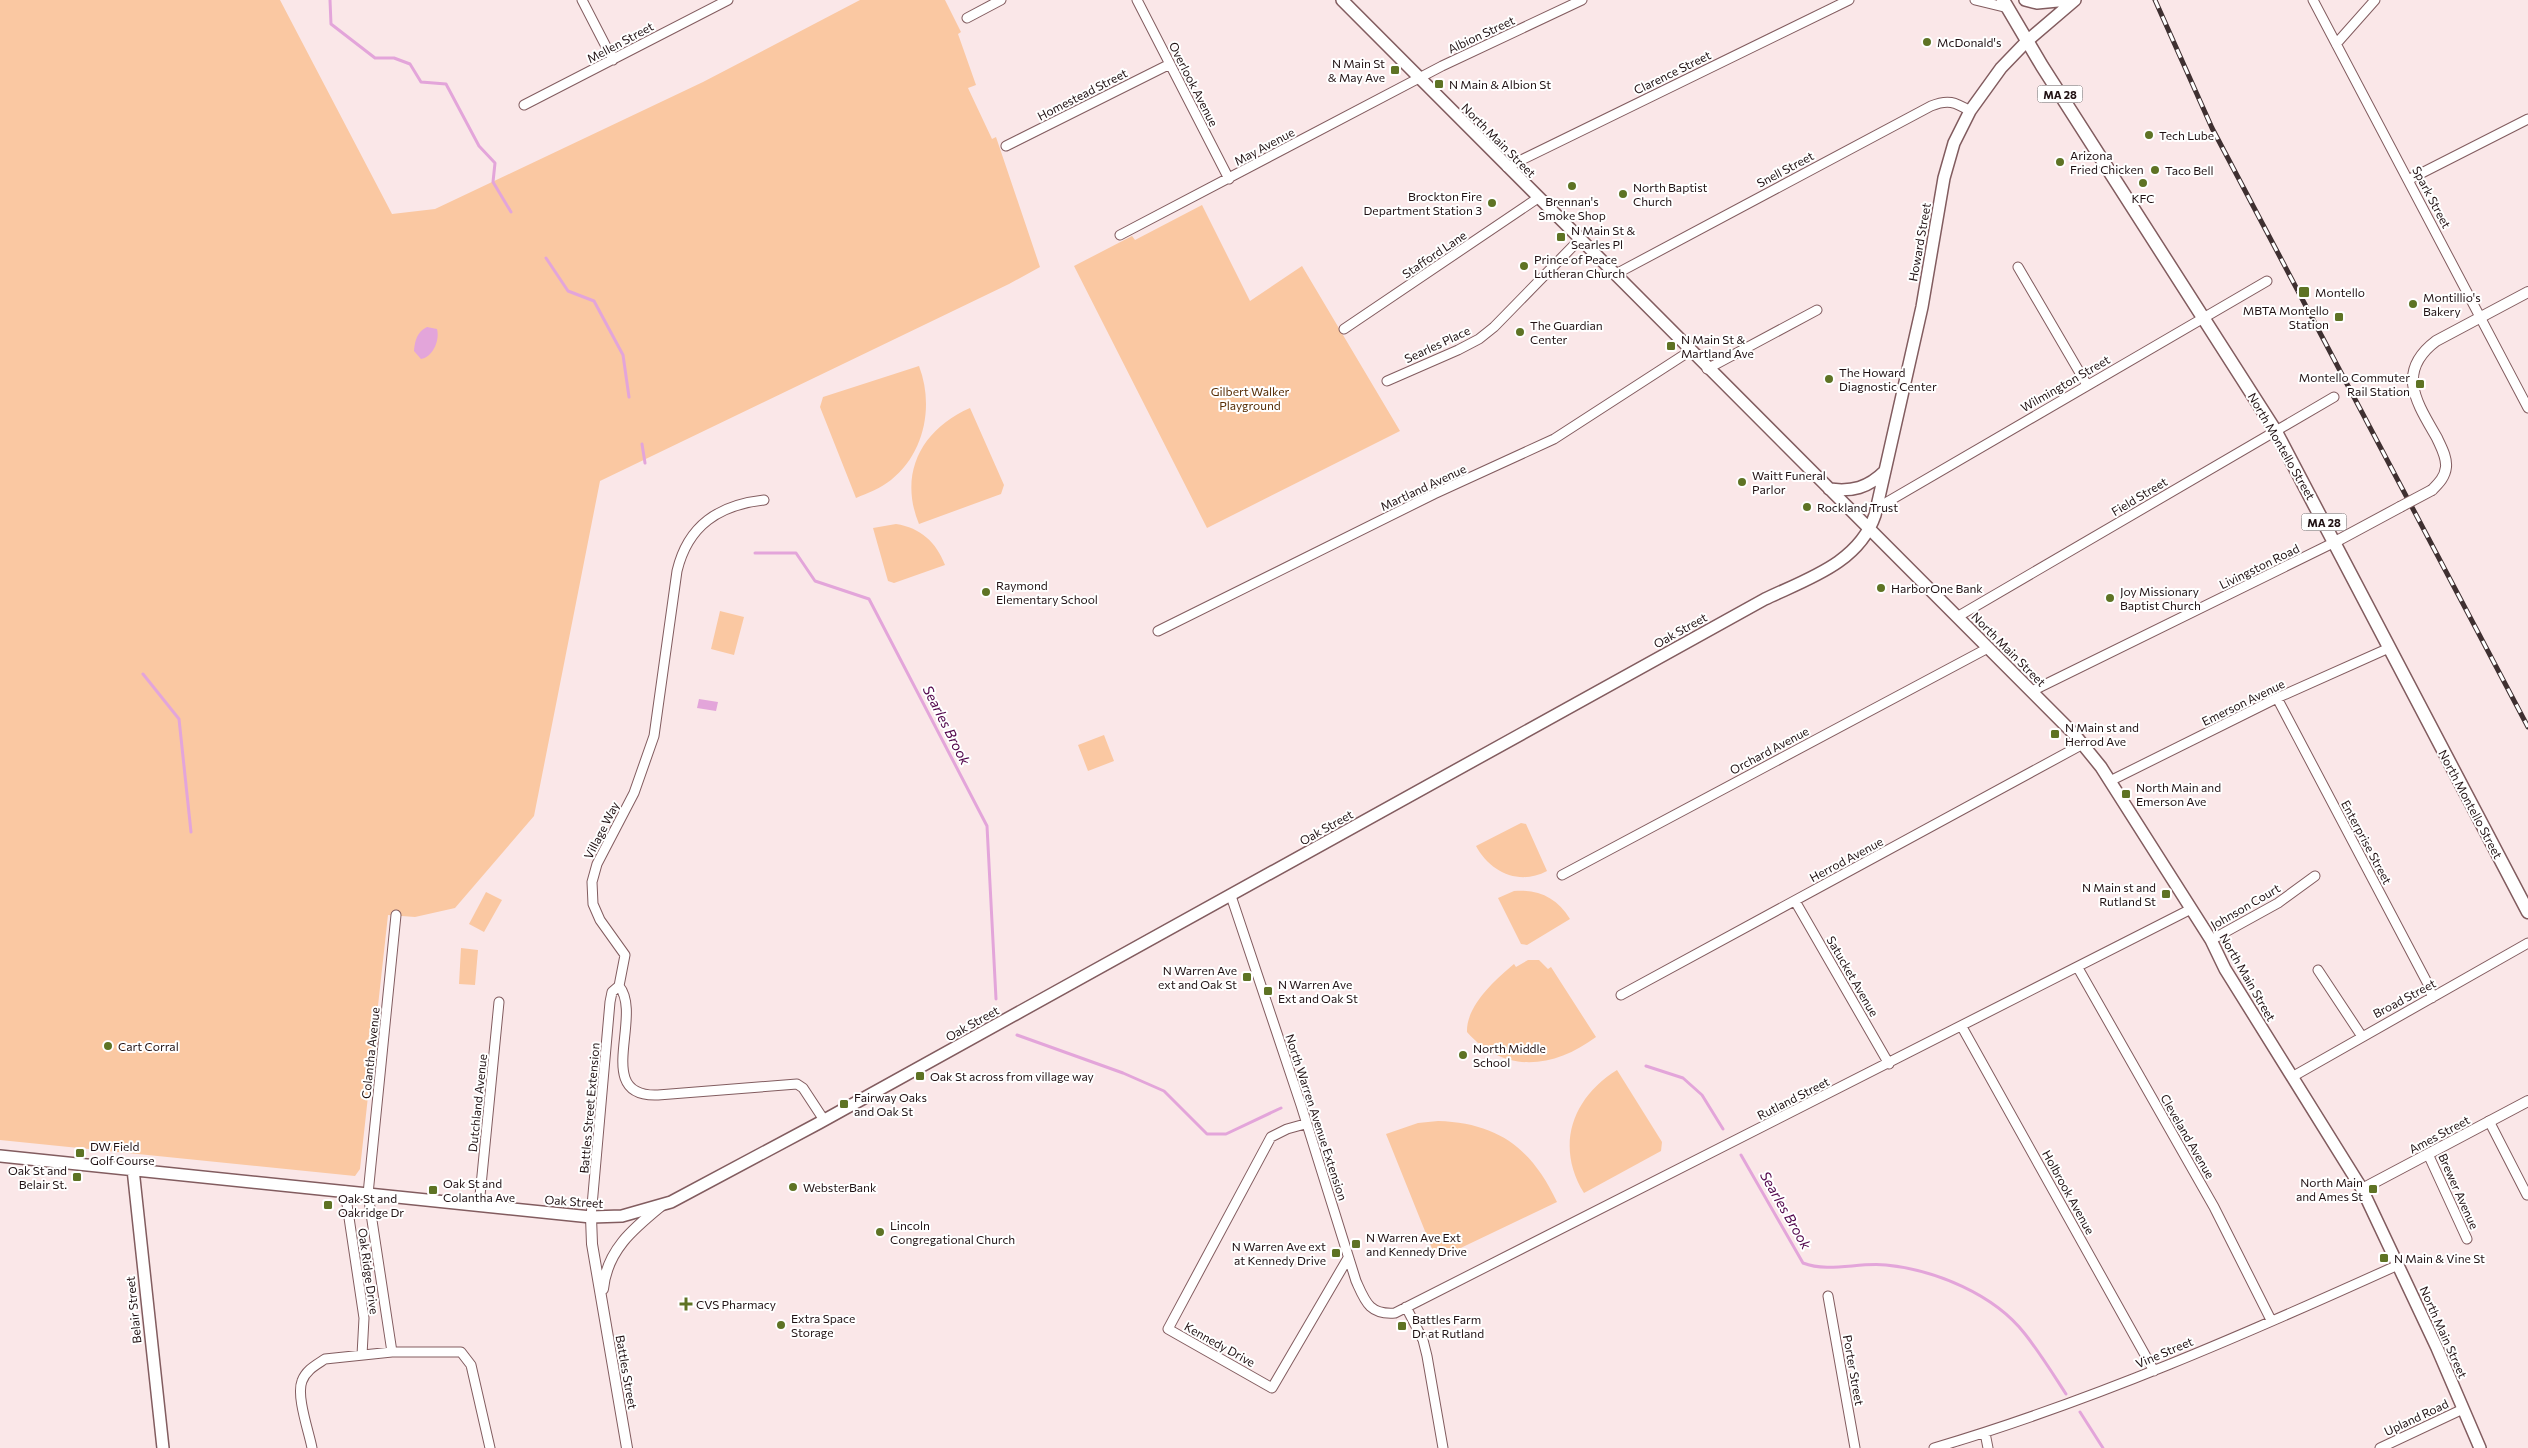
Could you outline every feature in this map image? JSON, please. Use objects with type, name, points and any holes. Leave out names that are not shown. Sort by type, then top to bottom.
[{"type":"main road","name":"North Main Street","points":[[1342,0],[1419,80],[2083,744],[2110,780],[2211,940],[2225,969],[2362,1189],[2398,1264],[2480,1448]]},
{"type":"main road","points":[[2025,0],[2037,3],[2068,0]]},
{"type":"main road","name":"Howard Street","points":[[1869,530],[1877,508],[1922,307],[1947,166],[1954,143],[1970,111],[1990,80],[2027,41],[2075,0]]},
{"type":"main road","name":"North Montello Street","points":[[2006,4],[2027,41],[2275,430],[2528,912]]},
{"type":"main road","points":[[1829,489],[1856,489],[1872,483],[1885,471]]},
{"type":"main road","name":"Oak Street","points":[[0,1156],[591,1217],[622,1216],[661,1206],[824,1120],[1765,599],[1834,565],[1854,551],[1869,530]]},
{"type":"main road","name":"Belair Street","points":[[133,1169],[163,1448]]},
{"type":"street","points":[[582,0],[613,60]]},
{"type":"street","name":"Mellen Street","points":[[524,106],[613,60],[708,4],[728,0]]},
{"type":"street","points":[[967,18],[1001,0]]},
{"type":"street","name":"Overlook Avenue","points":[[1138,0],[1229,179]]},
{"type":"street","name":"Albion Street","points":[[1419,80],[1442,66],[1582,0]]},
{"type":"street","name":"Clarence Street","points":[[1507,167],[1849,0]]},
{"type":"street","points":[[1974,0],[2006,4]]},
{"type":"street","name":"Spark Street","points":[[2313,0],[2528,408]]},
{"type":"street","points":[[2336,44],[2375,0]]},
{"type":"street","name":"Homestead Street","points":[[1006,146],[1170,64]]},
{"type":"street","name":"May Avenue","points":[[1120,235],[1419,80]]},
{"type":"street","name":"Snell Street","points":[[1614,275],[1939,102],[1954,101],[1970,111]]},
{"type":"street","points":[[2408,180],[2528,119]]},
{"type":"street","name":"Stafford Lane","points":[[1344,328],[1538,198]]},
{"type":"street","name":"Searles Place","points":[[1387,381],[1479,339],[1494,327],[1580,240]]},
{"type":"street","points":[[2018,266],[2087,385]]},
{"type":"street","name":"Wilmington Street","points":[[1877,508],[2267,281]]},
{"type":"street","points":[[2335,542],[2432,490],[2443,478],[2446,466],[2445,457],[2415,397],[2414,370],[2428,347],[2480,316],[2528,292]]},
{"type":"street","points":[[1707,369],[1817,310]]},
{"type":"street","name":"Martland Avenue","points":[[1158,631],[1434,494],[1554,439],[1690,351]]},
{"type":"street","name":"Field Street","points":[[1957,617],[2334,397]]},
{"type":"street","name":"Village Way","points":[[764,500],[739,504],[714,515],[692,537],[678,565],[654,736],[634,793],[597,864],[592,882],[593,904],[600,920],[626,955],[619,986],[625,994],[626,1006],[623,1072],[634,1092],[650,1096],[797,1084],[803,1088],[824,1120]]},
{"type":"street","name":"Livingston Road","points":[[2032,691],[2335,542]]},
{"type":"street","name":"Orchard Avenue","points":[[1562,874],[1988,648]]},
{"type":"street","name":"Emerson Avenue","points":[[2110,780],[2277,698],[2389,648]]},
{"type":"street","name":"Enterprise Street","points":[[2277,698],[2429,986],[2432,998]]},
{"type":"street","name":"Herrod Avenue","points":[[1621,995],[2083,744]]},
{"type":"street","name":"Johnson Court","points":[[2211,940],[2278,903],[2315,876]]},
{"type":"street","name":"North Warren Avenue Extension","points":[[1231,896],[1356,1281],[1365,1301],[1382,1314],[1394,1313],[1406,1307]]},
{"type":"street","name":"Satucket Avenue","points":[[1795,901],[1889,1064]]},
{"type":"street","name":"Rutland Street","points":[[1406,1307],[1962,1027],[2191,909]]},
{"type":"street","name":"Colantha Avenue","points":[[368,1194],[396,915]]},
{"type":"street","name":"Broad Street","points":[[2292,1076],[2361,1035],[2432,998],[2528,943]]},
{"type":"street","name":"Cleveland Avenue","points":[[2078,968],[2214,1207],[2271,1320]]},
{"type":"street","points":[[2318,970],[2361,1035]]},
{"type":"street","name":"Battles Street Extension","points":[[591,1217],[612,992],[619,986]]},
{"type":"street","name":"Dutchland Avenue","points":[[479,1206],[499,1002]]},
{"type":"street","name":"Holbrook Avenue","points":[[1962,1027],[2154,1370]]},
{"type":"street","name":"Ames Street","points":[[2362,1189],[2528,1101]]},
{"type":"street","points":[[2489,1121],[2527,1195]]},
{"type":"street","name":"Kennedy Drive","points":[[1305,1124],[1287,1129],[1271,1137],[1168,1329],[1272,1388],[1348,1258]]},
{"type":"street","name":"Brewer Avenue","points":[[2428,1154],[2467,1239]]},
{"type":"street","name":"Oak Ridge Drive","points":[[345,1191],[364,1318],[362,1355]]},
{"type":"street","name":"Oak Ridge Drive","points":[[368,1194],[392,1352]]},
{"type":"street","name":"Battles Street","points":[[602,1300],[606,1269],[618,1246],[633,1229],[661,1206]]},
{"type":"street","name":"Battles Street","points":[[591,1217],[592,1244],[627,1448]]},
{"type":"street","name":"Vine Street","points":[[1934,1448],[1985,1433],[2154,1370],[2398,1264]]},
{"type":"street","name":"Porter Street","points":[[1828,1296],[1855,1448]]},
{"type":"street","points":[[1406,1307],[1425,1348],[1443,1448]]},
{"type":"street","points":[[312,1448],[301,1402],[301,1382],[311,1368],[325,1359],[392,1352],[461,1352],[471,1365],[490,1448]]},
{"type":"street","name":"Upland Road","points":[[2380,1448],[2463,1409]]},
{"type":"street","points":[[1985,1433],[1988,1448]]},
{"type":"green space","points":[[0,0],[280,0],[392,214],[435,209],[703,82],[860,0],[945,0],[961,32],[958,34],[976,85],[968,88],[992,139],[996,137],[1040,267],[1009,284],[600,481],[534,816],[455,908],[415,917],[388,915],[360,1169],[355,1176],[0,1140]]},
{"type":"green space","name":"Gilbert Walker Playground","points":[[1202,205],[1250,301],[1302,266],[1400,431],[1207,528],[1074,266],[1132,236],[1135,240]]},
{"type":"green space","points":[[919,366],[926,396],[926,412],[919,442],[903,469],[891,480],[879,488],[856,498],[820,407],[823,397]]},
{"type":"green space","points":[[970,408],[1004,485],[1001,494],[919,524],[913,505],[911,487],[913,470],[919,455],[927,440],[939,428],[953,417]]},
{"type":"green space","points":[[896,524],[913,529],[926,537],[937,549],[945,565],[894,583],[888,581],[873,528]]},
{"type":"green space","points":[[720,611],[744,617],[734,655],[711,649]]},
{"type":"green space","points":[[1104,735],[1114,761],[1088,771],[1078,745]]},
{"type":"green space","points":[[1521,823],[1526,824],[1547,871],[1526,877],[1506,874],[1489,863],[1476,846]]},
{"type":"green space","points":[[1514,891],[1539,893],[1546,896],[1559,905],[1570,919],[1527,945],[1521,944],[1498,898]]},
{"type":"green space","points":[[486,892],[502,900],[484,932],[469,924]]},
{"type":"green space","points":[[461,948],[478,950],[475,985],[459,984]]},
{"type":"green space","points":[[1528,960],[1539,960],[1548,969],[1551,967],[1596,1037],[1563,1055],[1547,1060],[1530,1062],[1513,1061],[1497,1055],[1482,1046],[1467,1032],[1471,1013],[1483,994],[1514,964],[1516,967]]},
{"type":"green space","points":[[1617,1070],[1662,1142],[1661,1151],[1584,1193],[1575,1175],[1571,1158],[1570,1141],[1573,1124],[1579,1109],[1589,1094],[1601,1081]]},
{"type":"green space","points":[[1438,1121],[1479,1127],[1511,1142],[1536,1167],[1557,1202],[1446,1255],[1433,1251],[1386,1134],[1418,1123]]},
{"type":"shaded area","points":[[427,327],[437,329],[438,333],[432,352],[421,359],[414,351],[415,343],[419,334]]},
{"type":"shaded area","points":[[699,699],[718,702],[716,711],[697,708]]},
{"type":"waterway","name":"Searles Brook","points":[[330,0],[331,24],[375,58],[394,58],[410,64],[421,82],[446,84],[479,146],[495,163],[493,182],[511,212]]},
{"type":"waterway","name":"Searles Brook","points":[[546,258],[568,291],[594,301],[623,355],[629,397]]},
{"type":"waterway","name":"Searles Brook","points":[[642,444],[645,463]]},
{"type":"waterway","name":"Searles Brook","points":[[755,553],[796,553],[815,581],[869,599],[987,826],[996,999]]},
{"type":"waterway","points":[[143,674],[179,719],[191,832]]},
{"type":"waterway","name":"Searles Brook","points":[[1017,1035],[1123,1073],[1164,1091],[1207,1134],[1226,1134],[1281,1108]]},
{"type":"waterway","name":"Searles Brook","points":[[1646,1066],[1683,1078],[1702,1095],[1723,1129]]},
{"type":"waterway","name":"Searles Brook","points":[[1741,1155],[1803,1263],[1823,1267],[1886,1265],[1924,1272],[1962,1286],[1997,1307],[2012,1320],[2036,1349],[2066,1394]]},
{"type":"waterway","name":"Searles Brook","points":[[2080,1412],[2103,1448]]},
{"type":"railway","points":[[2155,0],[2212,128],[2528,727]]},
{"type":"place","name":"McDonald's","points":[[1927,42]]},
{"type":"place","name":"N Main St & May Ave","points":[[1395,70]]},
{"type":"place","name":"N Main & Albion St","points":[[1439,84]]},
{"type":"place","name":"Tech Lube","points":[[2149,135]]},
{"type":"place","name":"Arizona Fried Chicken","points":[[2060,162]]},
{"type":"place","name":"Taco Bell","points":[[2155,170]]},
{"type":"place","name":"KFC","points":[[2143,183]]},
{"type":"place","name":"Brennan's Smoke Shop","points":[[1572,186]]},
{"type":"place","name":"North Baptist Church","points":[[1623,194]]},
{"type":"place","name":"Brockton Fire Department Station 3","points":[[1492,203]]},
{"type":"place","name":"N Main St & Searles Pl","points":[[1561,237]]},
{"type":"place","name":"Prince of Peace Lutheran Church","points":[[1524,266]]},
{"type":"place","name":"Montello","points":[[2304,292]]},
{"type":"place","name":"Montillio's Bakery","points":[[2413,304]]},
{"type":"place","name":"MBTA Montello Station","points":[[2339,317]]},
{"type":"place","name":"The Guardian Center","points":[[1520,332]]},
{"type":"place","name":"N Main St & Martland Ave","points":[[1671,346]]},
{"type":"place","name":"The Howard Diagnostic Center","points":[[1829,379]]},
{"type":"place","name":"Montello Commuter Rail Station","points":[[2420,384]]},
{"type":"place","name":"Waitt Funeral Parlor","points":[[1742,482]]},
{"type":"place","name":"Rockland Trust","points":[[1807,507]]},
{"type":"place","name":"HarborOne Bank","points":[[1881,588]]},
{"type":"place","name":"Raymond Elementary School","points":[[986,592]]},
{"type":"place","name":"Joy Missionary Baptist Church","points":[[2110,598]]},
{"type":"place","name":"N Main st and Herrod Ave","points":[[2055,734]]},
{"type":"place","name":"North Main and Emerson Ave","points":[[2126,794]]},
{"type":"place","name":"N Main st and Rutland St","points":[[2166,894]]},
{"type":"place","name":"N Warren Ave ext and Oak St","points":[[1247,977]]},
{"type":"place","name":"N Warren Ave Ext and Oak St","points":[[1268,991]]},
{"type":"place","name":"Cart Corral","points":[[108,1046]]},
{"type":"place","name":"North Middle School","points":[[1463,1055]]},
{"type":"place","name":"Oak St across from village way","points":[[920,1076]]},
{"type":"place","name":"Fairway Oaks and Oak St","points":[[844,1104]]},
{"type":"place","name":"DW Field Golf Course","points":[[80,1153]]},
{"type":"place","name":"Oak St and Belair St.","points":[[77,1177]]},
{"type":"place","name":"WebsterBank","points":[[793,1187]]},
{"type":"place","name":"North Main and Ames St","points":[[2373,1189]]},
{"type":"place","name":"Oak St and Colantha Ave","points":[[433,1190]]},
{"type":"place","name":"Oak St and Oakridge Dr","points":[[328,1205]]},
{"type":"place","name":"Lincoln Congregational Church","points":[[880,1232]]},
{"type":"place","name":"N Warren Ave Ext and Kennedy Drive","points":[[1356,1244]]},
{"type":"place","name":"N Warren Ave ext at Kennedy Drive","points":[[1336,1253]]},
{"type":"place","name":"N Main & Vine St","points":[[2384,1258]]},
{"type":"place","name":"CVS Pharmacy","points":[[686,1304]]},
{"type":"place","name":"Extra Space Storage","points":[[781,1325]]},
{"type":"place","name":"Battles Farm Dr at Rutland","points":[[1402,1326]]}]
